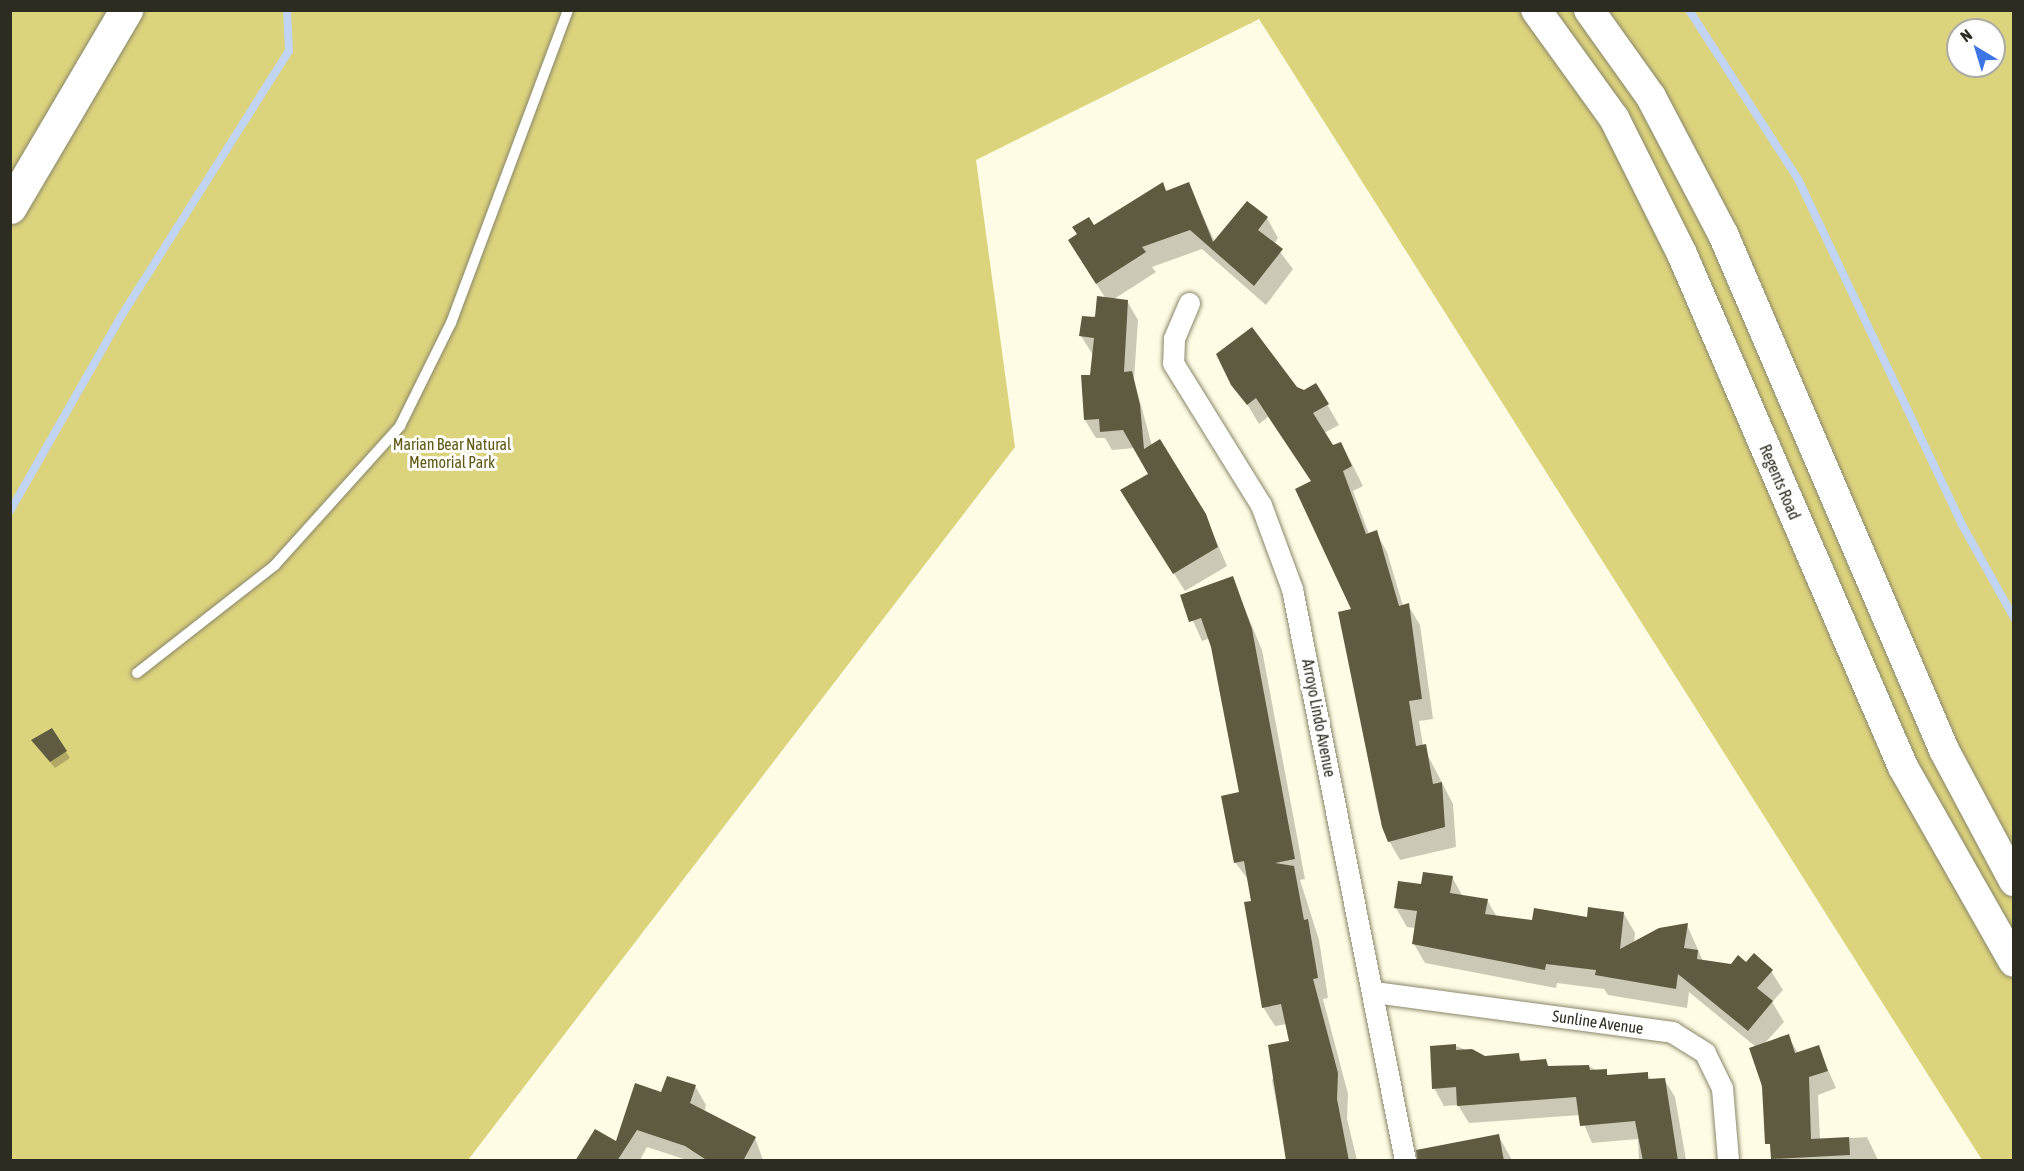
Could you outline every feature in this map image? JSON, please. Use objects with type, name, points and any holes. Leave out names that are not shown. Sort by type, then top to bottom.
[{"type":"highway","points":[[10,207],[126,10]]},
{"type":"main road","name":"Regents Road","points":[[1536,10],[1614,118],[1682,254],[1903,767],[2013,962]]},
{"type":"main road","points":[[1589,10],[1651,97],[1723,234],[1944,750],[2013,881]]},
{"type":"street","name":"Arroyo Lindo Avenue","points":[[1189,303],[1174,339],[1173,363],[1261,505],[1292,589],[1374,992],[1405,1161]]},
{"type":"street","name":"Sunline Avenue","points":[[1374,992],[1672,1032],[1705,1053],[1722,1088],[1728,1161]]},
{"type":"lane","points":[[138,673],[275,565],[400,426],[451,323],[568,10]]},
{"type":"green space","name":"Marian Bear Natural Memorial Park","points":[[10,11],[2013,11],[2013,1160],[1982,1160],[1259,19],[976,160],[1015,447],[468,1160],[11,1160]]},
{"type":"building","points":[[1163,182],[1166,191],[1189,182],[1213,242],[1247,201],[1268,217],[1258,230],[1283,249],[1254,286],[1190,230],[1142,247],[1146,252],[1096,284],[1068,240],[1077,234],[1072,227],[1089,217],[1094,225]]},
{"type":"building","points":[[1097,296],[1128,300],[1124,372],[1132,371],[1140,405],[1144,449],[1160,439],[1206,514],[1218,547],[1173,574],[1120,490],[1148,474],[1123,430],[1100,432],[1099,419],[1084,420],[1081,375],[1090,375],[1094,338],[1079,336],[1082,316],[1095,317]]},
{"type":"building","points":[[1252,327],[1297,387],[1304,390],[1316,383],[1329,404],[1313,413],[1333,445],[1341,442],[1352,466],[1343,471],[1366,534],[1377,530],[1399,606],[1409,603],[1422,699],[1409,701],[1416,746],[1426,744],[1433,784],[1442,782],[1445,827],[1388,842],[1382,827],[1338,612],[1351,609],[1295,489],[1311,481],[1256,398],[1247,405],[1231,385],[1216,354]]},
{"type":"building","points":[[1233,576],[1252,629],[1295,859],[1275,863],[1294,866],[1304,920],[1308,919],[1318,978],[1313,979],[1338,1073],[1337,1099],[1349,1161],[1286,1161],[1268,1045],[1289,1041],[1281,1004],[1262,1008],[1244,902],[1251,901],[1244,861],[1234,863],[1221,796],[1239,792],[1211,647],[1201,618],[1189,622],[1180,595]]},
{"type":"building","points":[[52,728],[67,751],[50,762],[31,740]]},
{"type":"building","points":[[1423,872],[1453,876],[1450,893],[1488,899],[1485,914],[1532,920],[1534,908],[1587,917],[1588,907],[1624,912],[1620,949],[1659,928],[1688,923],[1684,948],[1698,950],[1697,959],[1731,964],[1738,955],[1746,962],[1754,953],[1773,970],[1757,988],[1773,1001],[1748,1031],[1678,974],[1676,989],[1595,975],[1596,970],[1546,964],[1545,970],[1412,944],[1417,911],[1394,908],[1398,881],[1421,884]]},
{"type":"building","points":[[1789,1034],[1795,1053],[1819,1045],[1828,1071],[1809,1077],[1811,1139],[1849,1137],[1850,1155],[1771,1159],[1770,1144],[1765,1144],[1762,1086],[1749,1048]]},
{"type":"building","points":[[1456,1044],[1456,1050],[1472,1049],[1485,1056],[1519,1053],[1520,1061],[1546,1059],[1548,1066],[1589,1065],[1590,1070],[1607,1069],[1607,1075],[1648,1072],[1648,1079],[1665,1078],[1678,1161],[1643,1161],[1635,1121],[1580,1126],[1576,1097],[1457,1106],[1456,1087],[1432,1089],[1430,1046]]},
{"type":"building","points":[[667,1076],[696,1085],[690,1103],[756,1137],[743,1161],[708,1161],[685,1146],[637,1130],[617,1161],[575,1161],[595,1129],[616,1141],[635,1083],[661,1092]]},
{"type":"building","points":[[1499,1134],[1504,1161],[1417,1161],[1416,1150]]},
{"type":"waterway","points":[[10,511],[120,318],[289,51],[287,10]]},
{"type":"waterway","points":[[1689,10],[1798,179],[1961,523],[2014,618]]}]
